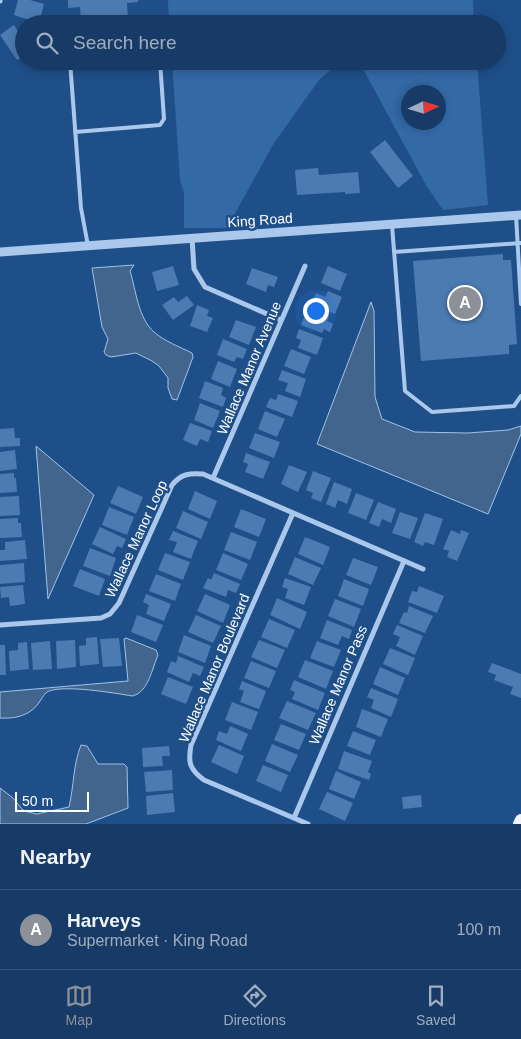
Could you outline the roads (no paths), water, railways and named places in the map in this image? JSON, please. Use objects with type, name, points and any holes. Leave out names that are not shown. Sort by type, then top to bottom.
[{"type":"main road","points":[[519,824],[521,820]]},
{"type":"street","name":"King Road","points":[[0,252],[518,215]]},
{"type":"street","points":[[192,238],[194,269],[205,287],[281,320]]},
{"type":"street","name":"Wallace Manor Avenue","points":[[213,478],[305,266]]},
{"type":"street","name":"Wallace Manor Loop","points":[[0,625],[101,618],[110,614],[119,603],[172,485],[179,477],[186,474],[203,474],[213,478],[423,569]]},
{"type":"street","name":"Wallace Manor Boulevard","points":[[293,513],[191,745],[189,757],[194,773],[204,780],[308,824]]},
{"type":"street","name":"Wallace Manor Pass","points":[[294,818],[404,561]]},
{"type":"lane","points":[[71,70],[81,208],[88,246]]},
{"type":"lane","points":[[76,132],[160,125],[164,120],[161,70]]},
{"type":"lane","points":[[518,215],[521,304]]},
{"type":"lane","points":[[392,224],[405,391],[432,412],[514,406],[521,396]]},
{"type":"lane","points":[[394,252],[519,243]]},
{"type":"place","name":"Harveys","points":[[465,303]]}]
